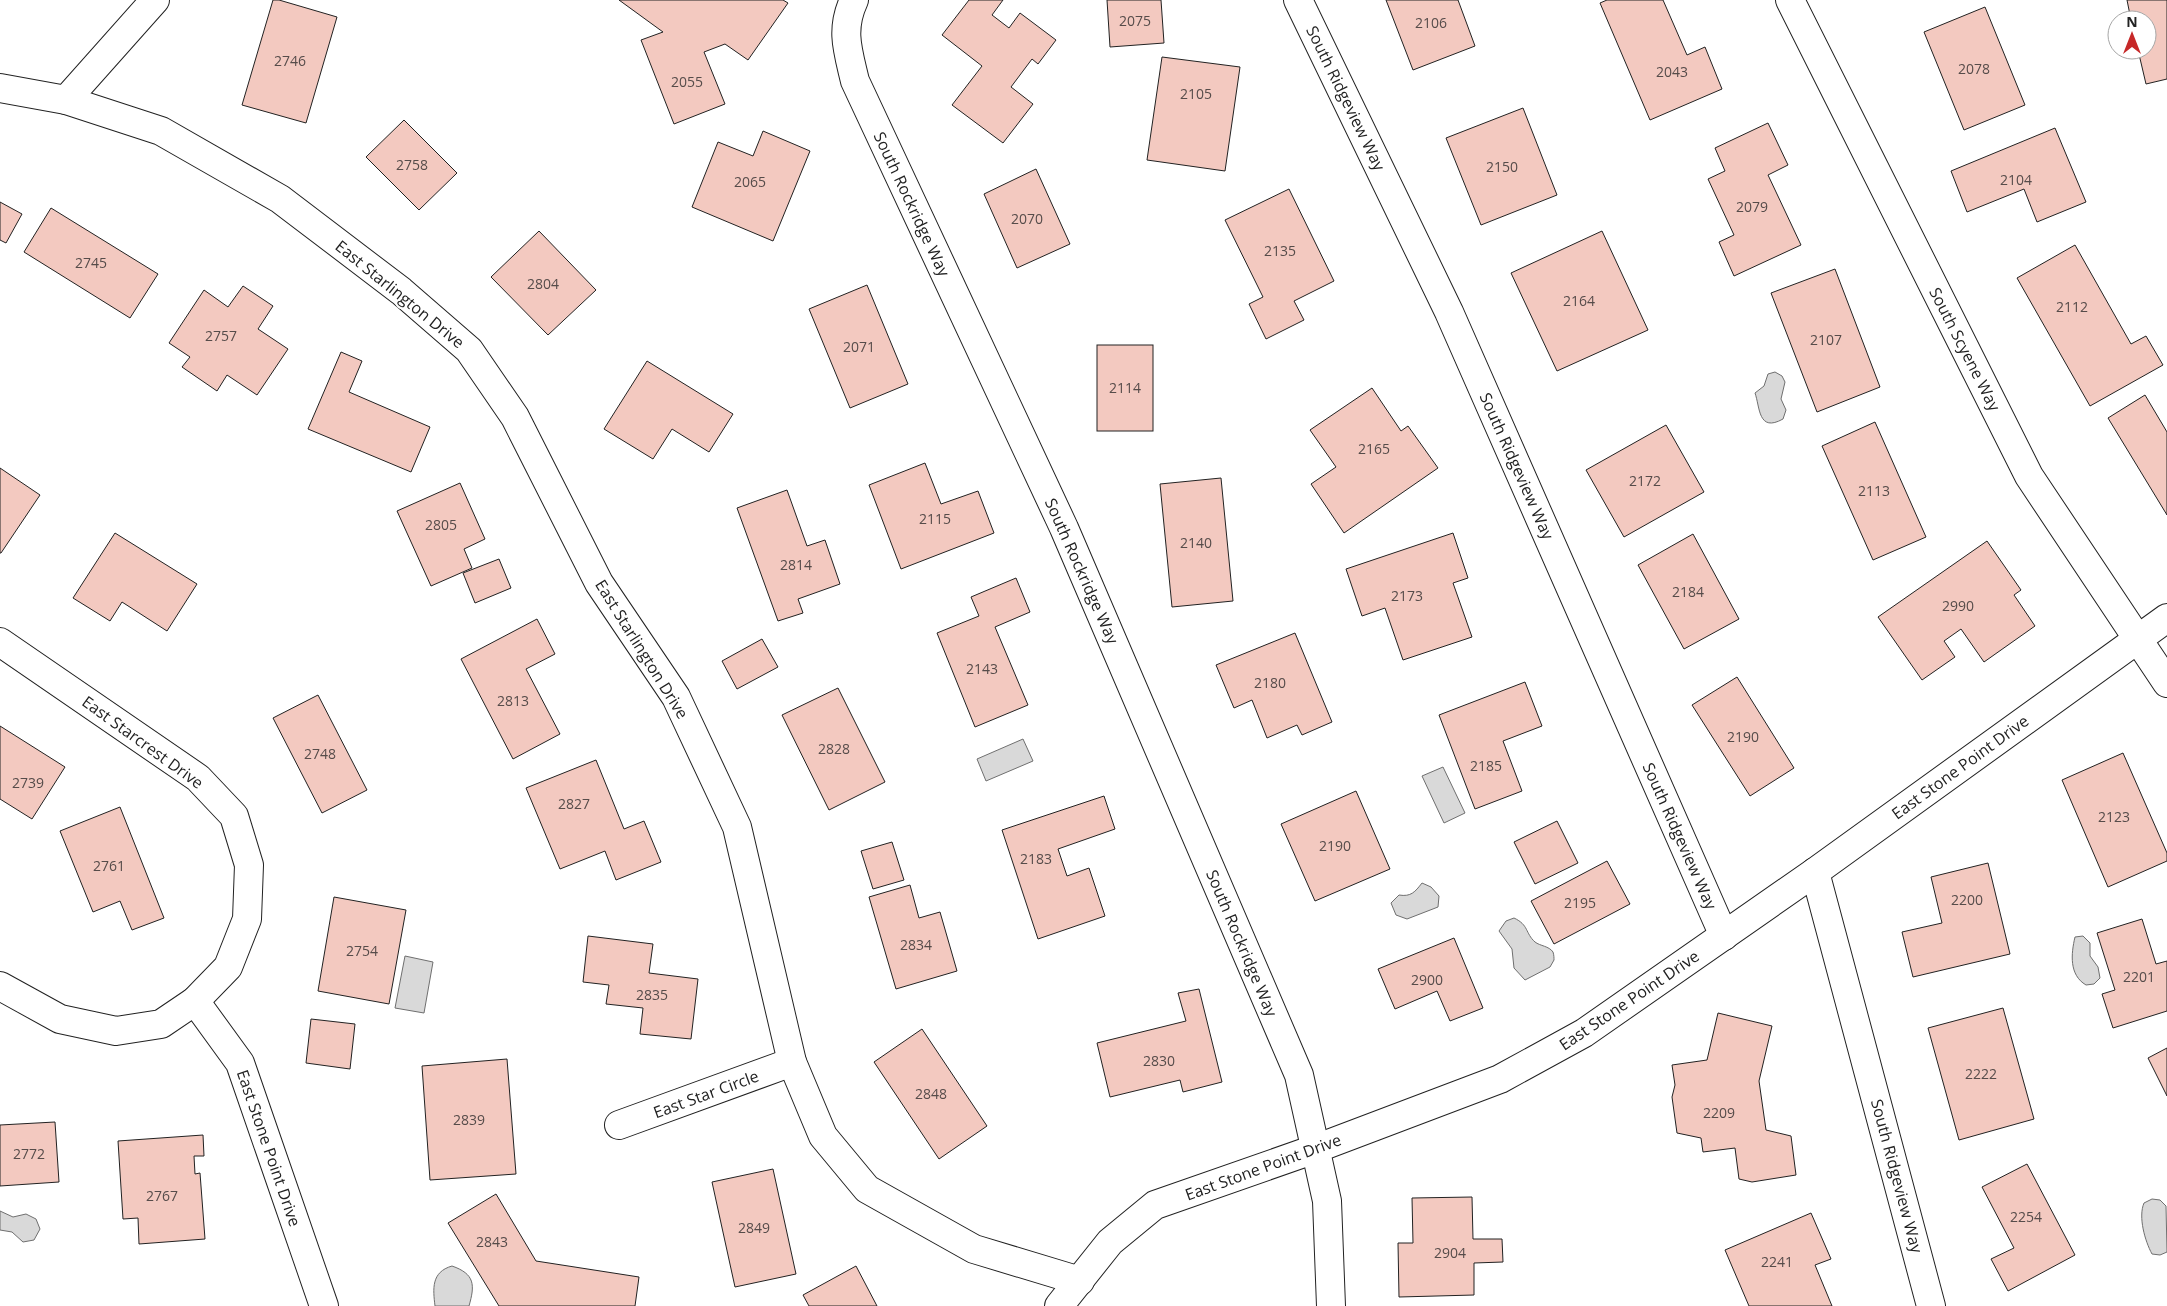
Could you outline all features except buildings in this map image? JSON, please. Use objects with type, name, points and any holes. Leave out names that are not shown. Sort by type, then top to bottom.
[{"type":"street","points":[[66,100],[155,0]]},
{"type":"street","name":"South Rockridge Way","points":[[854,0],[849,11],[845,43],[855,81],[1084,574],[1299,1075],[1327,1201],[1331,1306]]},
{"type":"street","name":"South Ridgeview Way","points":[[1298,0],[1449,312],[1724,936]]},
{"type":"street","name":"South Scyene Way","points":[[1790,0],[2029,476],[2167,684]]},
{"type":"street","name":"East Starlington Drive","points":[[0,88],[66,100],[162,131],[280,199],[401,291],[469,350],[515,417],[599,583],[676,698],[737,826],[792,1062],[824,1136],[867,1189],[974,1249],[1080,1281]]},
{"type":"street","name":"East Stone Point Drive","points":[[1059,1306],[1110,1242],[1155,1205],[1315,1149],[1500,1079],[1584,1034],[1815,872],[2167,618]]},
{"type":"street","name":"East Starcrest Drive","points":[[0,642],[198,778],[234,816],[249,865],[247,919],[228,967],[195,1001],[161,1024],[116,1031],[60,1019],[0,986]]},
{"type":"street","name":"South Ridgeview Way","points":[[1815,872],[1931,1306]]},
{"type":"street","name":"East Stone Point Drive","points":[[195,1001],[240,1063],[324,1306]]},
{"type":"street","name":"East Star Circle","points":[[619,1125],[792,1062]]},
{"type":"shaded area","points":[[1775,372],[1782,376],[1785,382],[1781,399],[1786,410],[1783,419],[1769,423],[1764,421],[1759,411],[1755,393],[1764,386],[1768,374]]},
{"type":"shaded area","points":[[1023,739],[1033,761],[986,781],[977,759]]},
{"type":"shaded area","points":[[1443,767],[1465,813],[1444,823],[1422,776]]},
{"type":"shaded area","points":[[1422,883],[1431,887],[1439,896],[1438,907],[1407,919],[1396,915],[1391,903],[1399,895],[1412,893]]},
{"type":"shaded area","points":[[1514,918],[1525,926],[1535,942],[1549,948],[1554,954],[1554,960],[1550,967],[1525,980],[1514,968],[1512,949],[1499,931],[1506,921]]},
{"type":"shaded area","points":[[2083,936],[2090,943],[2090,956],[2098,967],[2100,978],[2094,984],[2086,985],[2080,981],[2074,970],[2072,957],[2075,937]]},
{"type":"shaded area","points":[[405,956],[433,962],[424,1013],[395,1008]]},
{"type":"shaded area","points":[[2152,1199],[2160,1200],[2166,1206],[2167,1252],[2160,1255],[2152,1254],[2142,1222],[2144,1203]]},
{"type":"shaded area","points":[[0,1211],[13,1217],[26,1214],[36,1219],[40,1229],[34,1240],[23,1242],[12,1232],[0,1230]]},
{"type":"shaded area","points":[[452,1266],[460,1269],[471,1281],[472,1292],[469,1306],[435,1306],[434,1287],[437,1277],[440,1272]]}]
